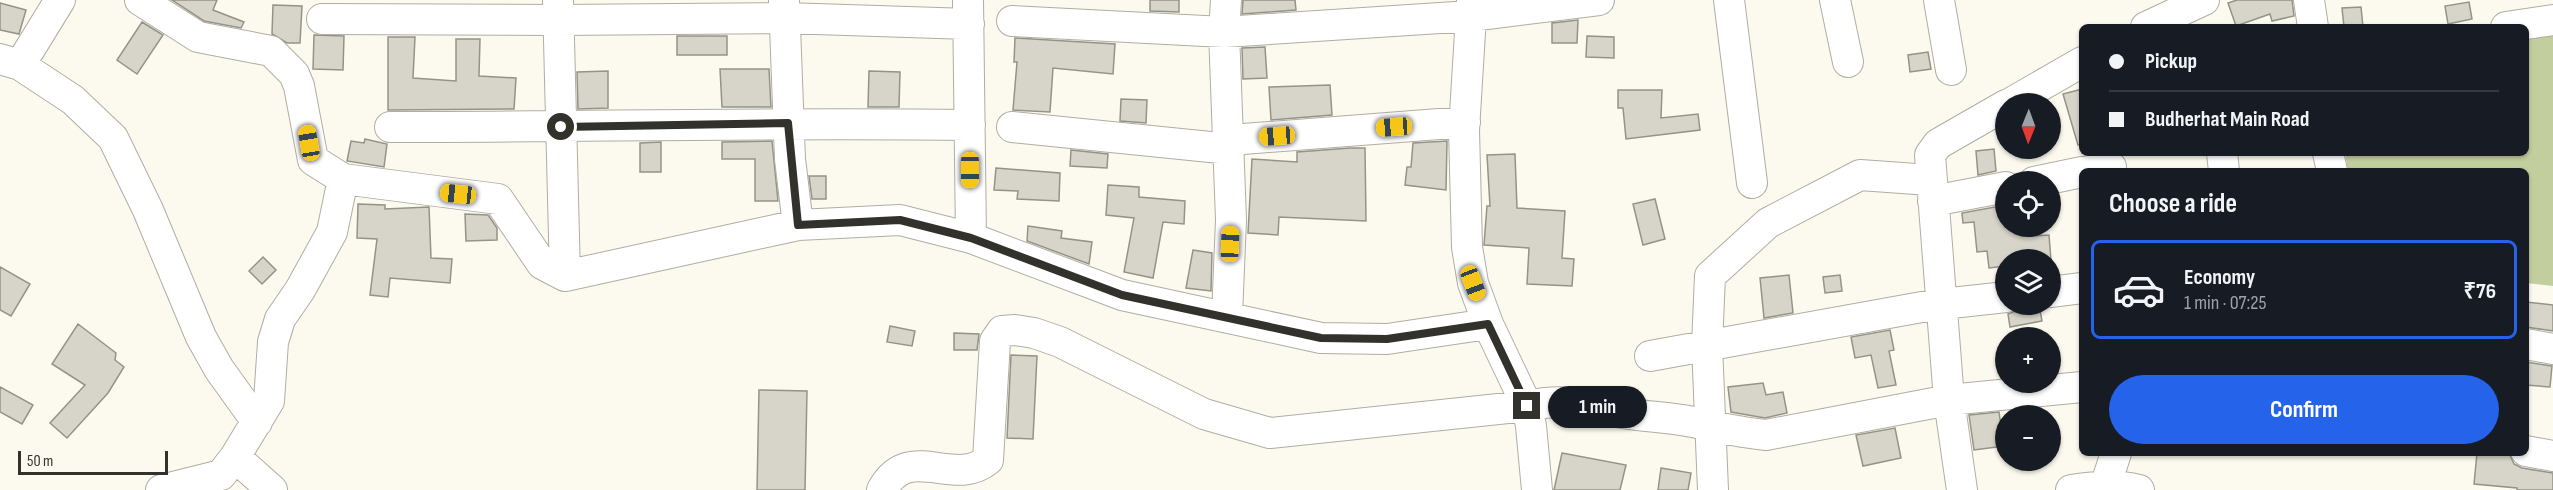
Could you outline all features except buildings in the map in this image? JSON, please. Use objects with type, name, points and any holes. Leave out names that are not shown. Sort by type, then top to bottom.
[{"type":"street","points":[[60,0],[10,62],[74,100],[113,138],[148,210],[201,337],[219,369],[266,401]]},
{"type":"street","points":[[140,0],[178,10],[198,37],[271,51],[294,74],[299,86],[313,160],[344,179],[498,199],[542,264],[565,276],[798,225],[900,220],[971,238],[1122,295],[1321,338],[1498,345]]},
{"type":"street","points":[[1226,0],[1224,32],[1230,144],[1231,220],[1227,316]]},
{"type":"street","points":[[1012,21],[1224,32],[1472,8],[1599,0]]},
{"type":"street","points":[[1729,0],[1752,183]]},
{"type":"street","points":[[1835,0],[1848,63]]},
{"type":"street","points":[[1939,0],[1952,70]]},
{"type":"street","points":[[2152,24],[2204,0]]},
{"type":"street","points":[[2309,0],[2313,24]]},
{"type":"street","points":[[1472,8],[1465,122],[1467,247],[1473,283],[1498,345],[1527,406],[1537,490]]},
{"type":"street","points":[[784,9],[788,123],[798,225]]},
{"type":"street","points":[[322,19],[558,10],[784,9],[968,12],[971,238]]},
{"type":"street","points":[[558,10],[565,276]]},
{"type":"street","points":[[2027,93],[2079,64]]},
{"type":"street","points":[[1962,490],[1949,400],[1930,154],[1933,148],[1995,111]]},
{"type":"street","points":[[1012,127],[1230,144],[1465,122]]},
{"type":"street","points":[[390,127],[788,123],[970,125]]},
{"type":"street","points":[[2061,176],[2079,173]]},
{"type":"street","points":[[1713,490],[1707,345],[1710,276],[1768,223],[1860,174],[1932,190],[1995,187]]},
{"type":"street","points":[[161,490],[221,475],[235,457],[266,401],[273,342],[280,319],[300,290],[332,232],[344,179]]},
{"type":"street","points":[[2061,291],[2079,288]]},
{"type":"street","points":[[1650,356],[1806,330],[1943,303],[1995,298]]},
{"type":"street","points":[[882,490],[891,475],[903,467],[965,470],[979,467],[988,460],[995,341],[1002,331],[1016,330],[1034,333],[1060,342],[1204,414],[1270,433],[1527,406],[1550,401],[1574,401],[1623,413],[1766,435],[1949,400],[2079,387]]},
{"type":"street","points":[[2529,345],[2553,349]]},
{"type":"street","points":[[2529,452],[2553,456]]},
{"type":"street","points":[[2104,488],[2115,456]]},
{"type":"street","points":[[235,457],[272,490]]},
{"type":"street","points":[[2071,490],[2124,486],[2139,490]]},
{"type":"green space","points":[[2553,30],[2553,286],[2529,283],[2529,168],[2348,168],[2346,156],[2529,156],[2529,34]]},
{"type":"route","points":[[561,127],[788,123],[798,225],[900,220],[971,238],[1122,295],[1321,338],[1387,339],[1488,324],[1527,406]]}]
